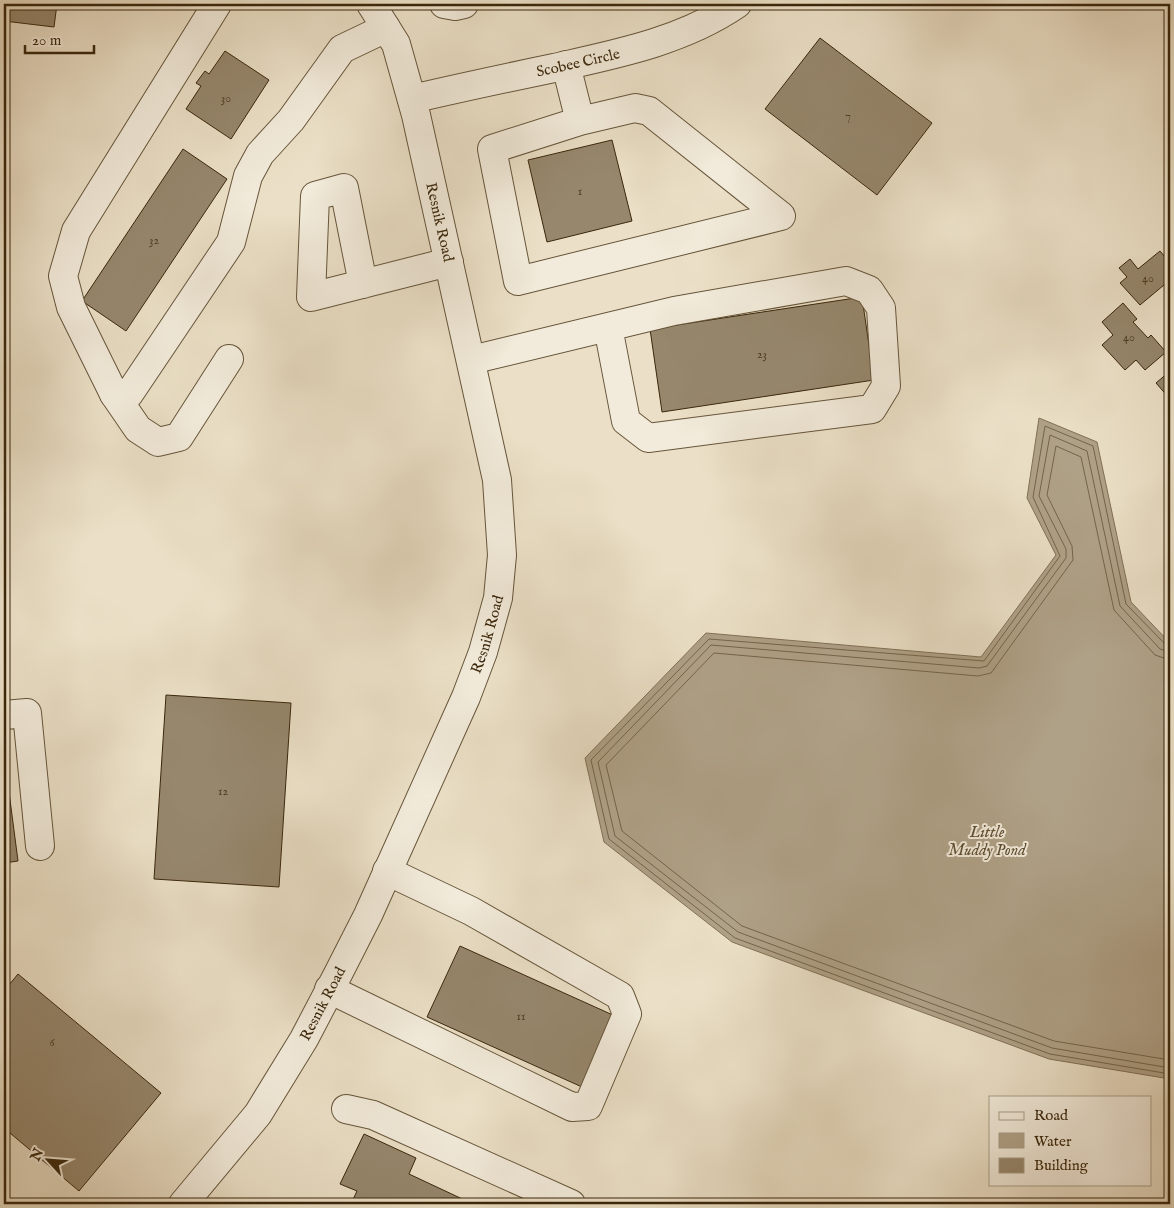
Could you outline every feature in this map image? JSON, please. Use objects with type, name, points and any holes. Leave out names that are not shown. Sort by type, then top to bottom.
[{"type":"street","points":[[217,4],[76,231],[63,276],[71,307],[114,394],[138,429],[158,442],[179,437],[229,359]]},
{"type":"street","name":"Resnik Road","points":[[183,1204],[258,1114],[300,1046],[368,915],[466,697],[483,652],[498,598],[502,554],[497,480],[412,99],[396,44],[371,4]]},
{"type":"street","points":[[444,4],[455,6],[464,4]]},
{"type":"street","name":"Scobee Circle","points":[[412,99],[606,56],[684,32],[701,25],[737,4]]},
{"type":"street","points":[[114,394],[129,394],[230,242],[248,176],[260,154],[291,120],[342,49],[386,28]]},
{"type":"street","points":[[566,65],[580,121]]},
{"type":"street","points":[[636,108],[649,111],[781,216],[518,281],[492,149],[580,121],[636,108]]},
{"type":"street","points":[[363,284],[449,262]]},
{"type":"street","points":[[471,360],[674,311],[846,280],[869,290],[881,308],[886,386],[872,409],[648,438],[626,421],[608,327]]},
{"type":"street","points":[[4,716],[26,713],[40,846]]},
{"type":"street","points":[[329,989],[572,1107],[588,1106],[627,1014],[620,996],[471,911],[388,871]]},
{"type":"street","points":[[346,1109],[373,1115],[571,1204]]},
{"type":"water","name":"Little Muddy Pond","points":[[1039,418],[1097,442],[1131,602],[1170,643],[1170,1079],[1049,1059],[732,942],[604,842],[585,758],[706,633],[981,657],[1056,555],[1027,498]]},
{"type":"building","points":[[4,4],[57,4],[54,27],[4,21]]},
{"type":"building","points":[[820,38],[932,123],[877,195],[765,109]]},
{"type":"building","points":[[225,51],[269,80],[231,139],[186,109],[201,86],[196,83],[205,71],[209,74]]},
{"type":"building","points":[[612,140],[632,221],[547,242],[528,160]]},
{"type":"building","points":[[183,149],[227,179],[126,331],[82,301]]},
{"type":"building","points":[[1160,251],[1170,263],[1170,280],[1140,305],[1120,283],[1127,277],[1119,268],[1130,259],[1138,269]]},
{"type":"building","points":[[862,297],[874,380],[662,412],[650,329]]},
{"type":"building","points":[[1123,303],[1137,319],[1133,322],[1148,338],[1151,335],[1166,352],[1145,370],[1136,360],[1125,370],[1102,345],[1113,335],[1102,322]]},
{"type":"building","points":[[1170,371],[1170,399],[1156,383]]},
{"type":"building","points":[[166,695],[291,703],[279,887],[154,879]]},
{"type":"building","points":[[4,754],[18,861],[4,863]]},
{"type":"building","points":[[460,946],[615,1016],[582,1087],[427,1017]]},
{"type":"building","points":[[18,974],[161,1093],[79,1191],[4,1128],[4,991]]},
{"type":"building","points":[[364,1134],[416,1158],[409,1174],[473,1204],[351,1204],[357,1191],[340,1184]]}]
